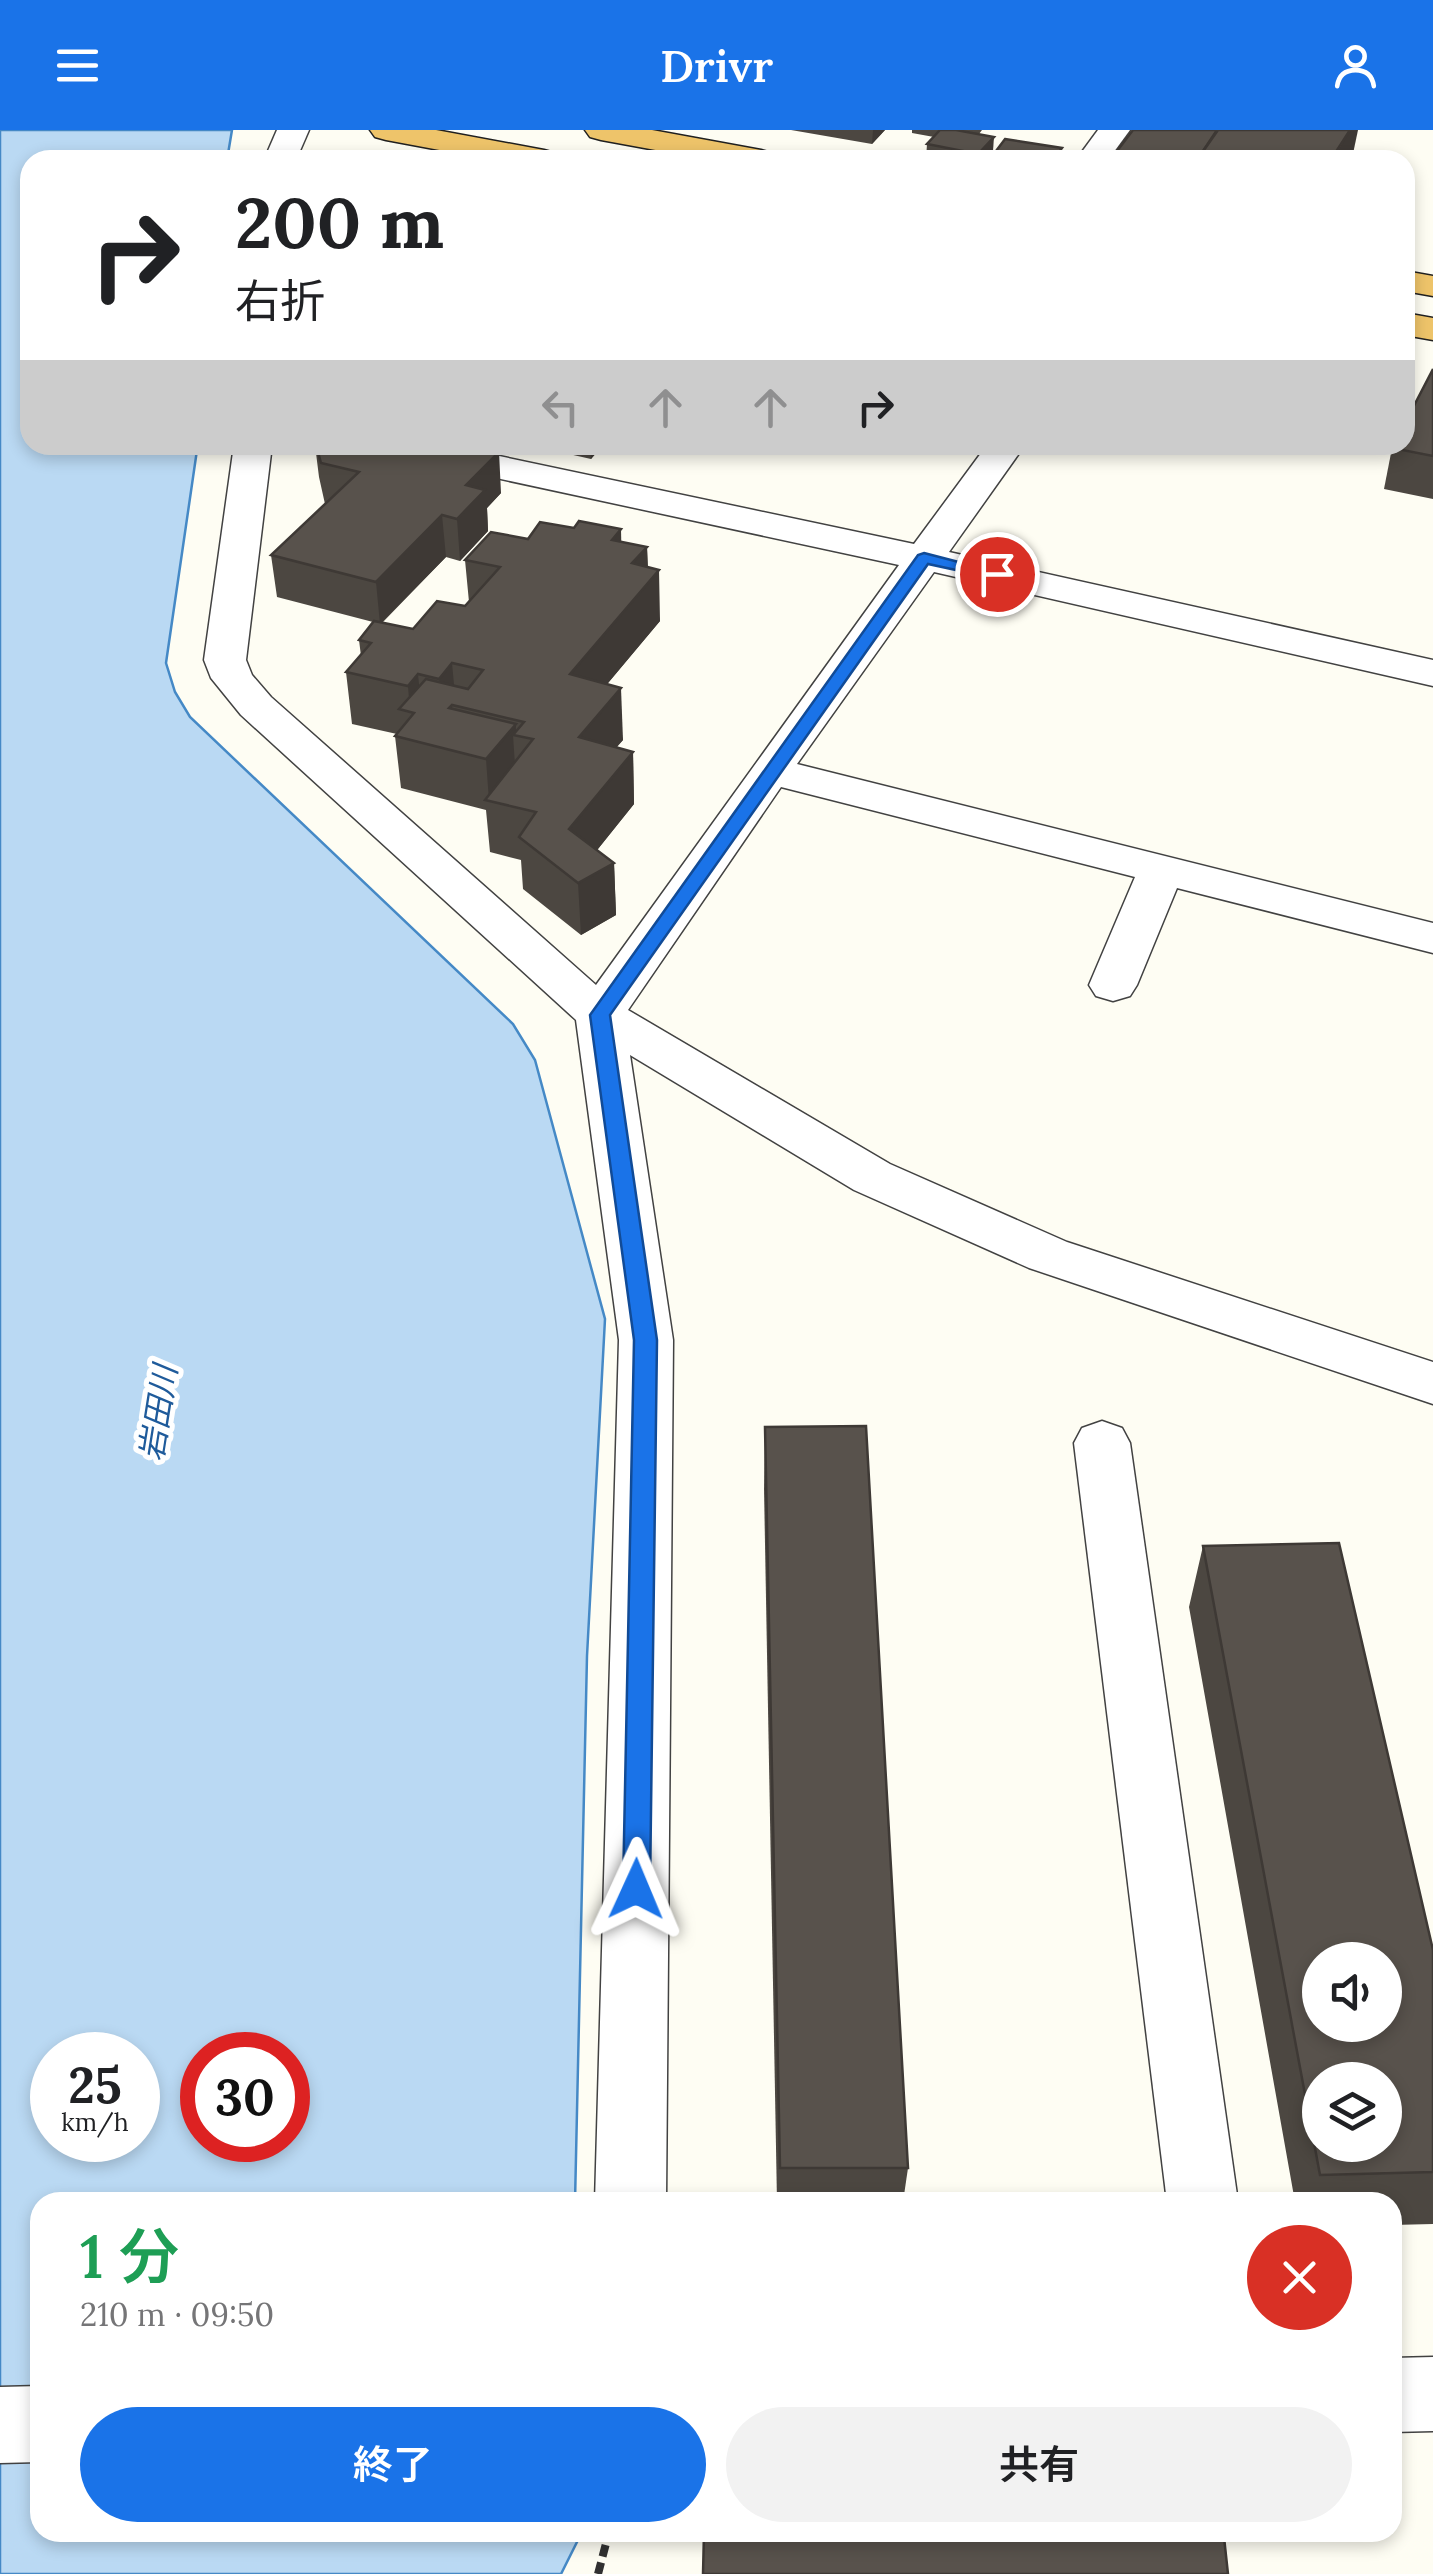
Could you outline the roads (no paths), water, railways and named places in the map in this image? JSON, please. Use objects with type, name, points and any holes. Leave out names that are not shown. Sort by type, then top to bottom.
[{"type":"highway","points":[[386,130],[491,150]]},
{"type":"highway","points":[[601,130],[708,150]]},
{"type":"street","points":[[252,455],[225,660],[232,678],[256,706],[600,1015],[872,1176],[1030,1247],[1433,1383]]},
{"type":"street","points":[[441,455],[1433,672]]},
{"type":"street","points":[[631,2192],[646,1340],[600,1015],[770,771],[999,455]]},
{"type":"street","points":[[770,771],[1433,938]]},
{"type":"street","points":[[1113,985],[1161,870]]},
{"type":"street","points":[[1102,1443],[1202,2192]]},
{"type":"street","points":[[1402,2395],[1433,2394]]},
{"type":"street","points":[[0,2425],[30,2424]]},
{"type":"water","name":"岩田川","points":[[0,130],[232,130],[229,150],[20,150],[20,455],[196,455],[166,663],[175,692],[190,717],[513,1024],[535,1060],[605,1319],[587,1656],[575,2192],[30,2192],[30,2542],[577,2542],[561,2574],[0,2574]]}]
